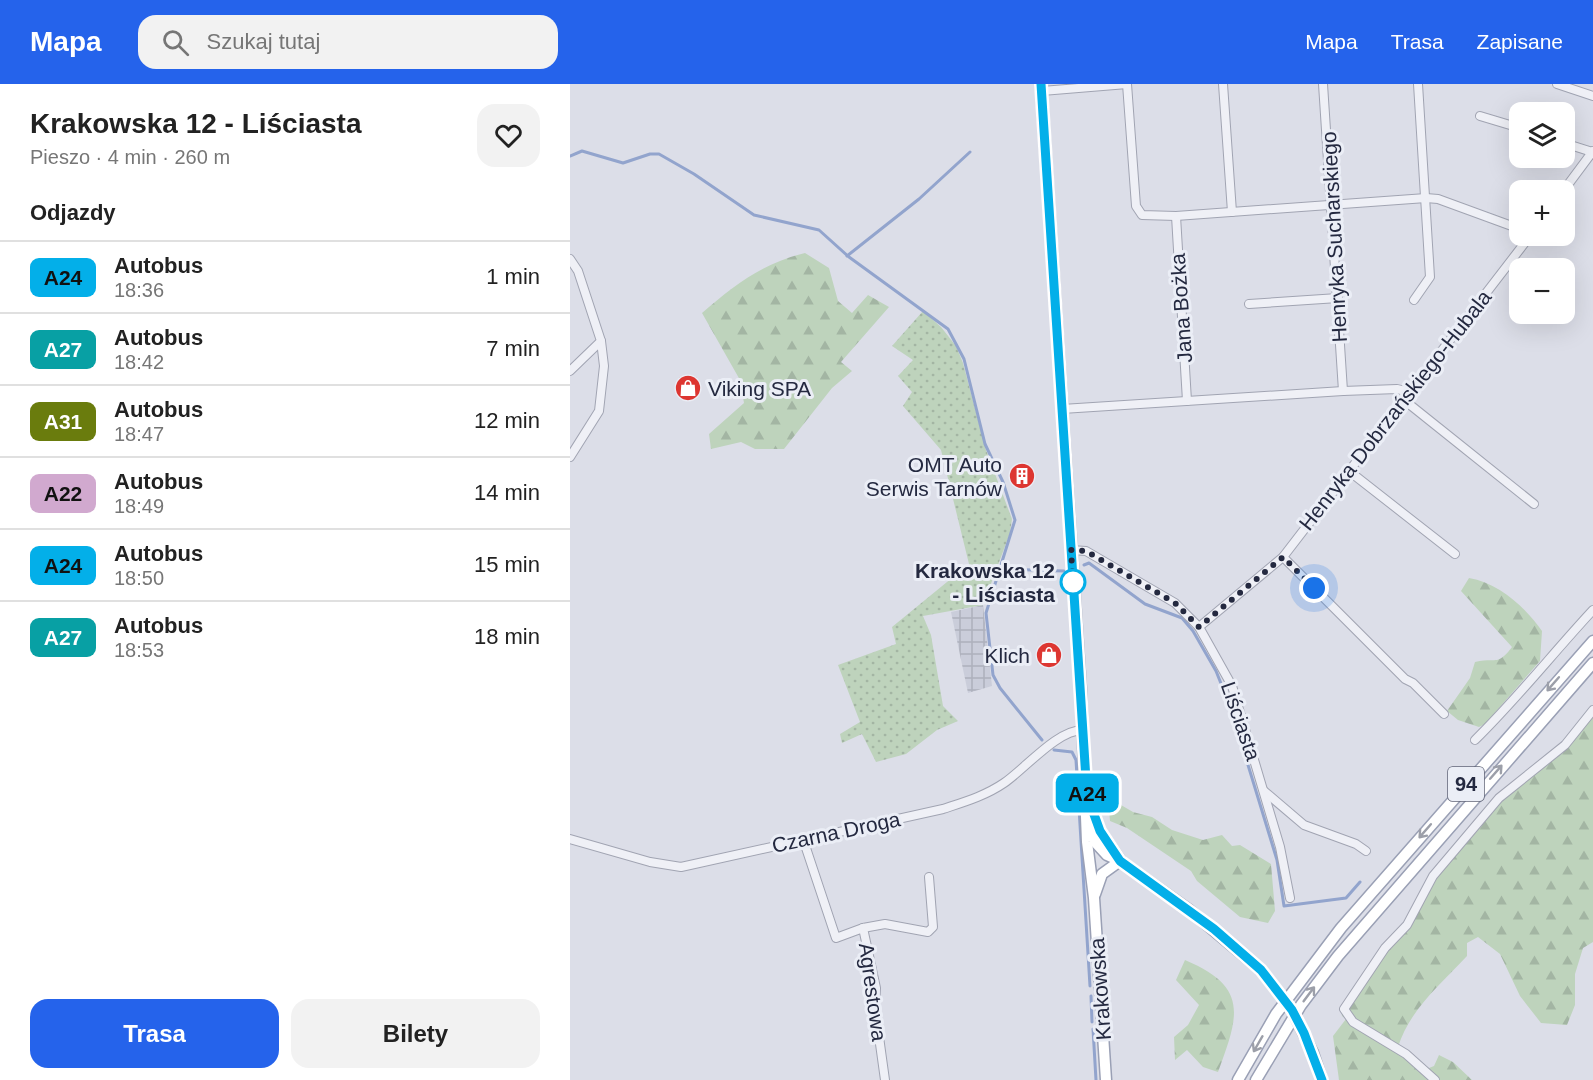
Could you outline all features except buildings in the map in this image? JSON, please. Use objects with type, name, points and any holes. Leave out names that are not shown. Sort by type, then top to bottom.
[{"type":"main road","name":"Krakowska","points":[[1042,88],[1091,883],[1094,898],[1106,1080]]},
{"type":"main road","name":"94","points":[[1238,1080],[1276,1014],[1341,928],[1593,641]]},
{"type":"main road","name":"94","points":[[1256,1080],[1302,1005],[1351,940],[1593,663]]},
{"type":"main road","name":"Krakowska","points":[[1087,795],[1100,831],[1120,861]]},
{"type":"main road","name":"Krakowska","points":[[1088,825],[1101,849],[1120,861]]},
{"type":"main road","name":"Krakowska","points":[[1094,898],[1097,883],[1102,874],[1120,861]]},
{"type":"main road","points":[[1091,883],[1094,873],[1102,865],[1120,861],[1197,916],[1261,970],[1292,1010],[1313,1053],[1322,1080]]},
{"type":"street","points":[[1042,88],[1127,84],[1137,211],[1142,216],[1176,216],[1426,198],[1438,199],[1509,224]]},
{"type":"street","points":[[1223,84],[1232,212]]},
{"type":"street","name":"Henryka Sucharskiego","points":[[1323,84],[1343,391]]},
{"type":"street","points":[[1414,300],[1430,277],[1418,84]]},
{"type":"street","points":[[1557,84],[1593,96]]},
{"type":"street","points":[[1480,116],[1509,125]]},
{"type":"street","points":[[1572,180],[1593,152],[1575,146]]},
{"type":"street","name":"Jana Bożka","points":[[1176,216],[1187,401]]},
{"type":"street","name":"Henryka Dobrzańskiego-Hubala","points":[[1199,627],[1283,557],[1522,246]]},
{"type":"street","points":[[570,259],[578,271],[601,341],[604,366],[599,411],[570,457]]},
{"type":"street","points":[[1249,304],[1338,298]]},
{"type":"street","points":[[570,371],[601,341]]},
{"type":"street","points":[[1062,409],[1343,391],[1397,389],[1410,392]]},
{"type":"street","points":[[1404,400],[1534,504]]},
{"type":"street","points":[[1349,471],[1455,554]]},
{"type":"street","name":"Liściasta","points":[[1071,550],[1086,551],[1175,603],[1199,627],[1232,686],[1280,847],[1290,898]]},
{"type":"street","points":[[1283,557],[1444,714]]},
{"type":"street","points":[[1474,740],[1537,676],[1559,646],[1593,610]]},
{"type":"street","points":[[1435,1080],[1406,1054],[1353,1022],[1344,1009],[1385,948],[1407,925],[1433,876],[1499,798],[1565,745],[1593,710]]},
{"type":"street","name":"Czarna Droga","points":[[570,839],[650,862],[681,867],[944,809],[974,799],[1001,785],[1022,770],[1058,737],[1074,730],[1083,730]]},
{"type":"street","points":[[1264,791],[1304,825],[1356,844],[1366,851]]},
{"type":"street","name":"Agrestowa","points":[[803,839],[836,938],[863,928],[876,988],[876,1008],[885,1080]]},
{"type":"street","points":[[863,928],[885,924],[928,932],[933,927],[934,914],[929,877]]},
{"type":"shaded area","points":[[983,605],[992,686],[968,693],[951,612]]},
{"type":"green space","points":[[805,253],[829,268],[838,301],[852,313],[868,295],[889,307],[841,362],[852,371],[832,388],[784,449],[755,449],[741,442],[711,449],[709,434],[744,403],[740,380],[702,313],[726,293],[762,269]]},
{"type":"green space","points":[[923,311],[941,327],[956,346],[963,363],[986,450],[1012,519],[1010,533],[983,605],[923,616],[931,635],[943,706],[958,721],[937,730],[906,754],[876,762],[862,734],[842,743],[840,734],[860,722],[838,665],[896,644],[892,627],[969,564],[941,450],[903,406],[912,392],[898,376],[913,360],[892,346]]},
{"type":"green space","points":[[1469,578],[1491,585],[1510,597],[1528,613],[1542,631],[1540,661],[1485,724],[1479,727],[1458,720],[1447,711],[1470,678],[1475,662],[1499,659],[1512,647],[1461,591]]},
{"type":"green space","points":[[1593,710],[1593,942],[1583,948],[1575,974],[1575,1005],[1567,1025],[1541,1023],[1520,996],[1500,954],[1478,937],[1467,943],[1467,956],[1418,1009],[1403,1033],[1398,1047],[1424,1070],[1434,1066],[1439,1055],[1453,1062],[1472,1080],[1339,1080],[1333,1036],[1346,1019],[1342,1016],[1341,1008],[1406,927],[1434,878],[1494,806],[1531,775]]},
{"type":"green space","points":[[1121,805],[1133,812],[1152,817],[1172,830],[1203,840],[1222,835],[1232,846],[1240,845],[1271,864],[1275,911],[1268,923],[1240,917],[1197,881],[1191,871],[1127,828],[1110,821],[1109,810]]},
{"type":"green space","points":[[1185,960],[1206,970],[1220,981],[1229,992],[1233,1005],[1234,1019],[1231,1034],[1218,1072],[1203,1067],[1187,1050],[1175,1060],[1174,1037],[1188,1025],[1199,1005],[1176,980]]},
{"type":"waterway","points":[[570,156],[582,151],[623,163],[650,154],[659,154],[694,174],[754,215],[819,230],[849,257],[948,329],[964,359],[985,444],[1003,482],[1015,520],[986,613],[993,675],[1000,688],[1042,740]]},
{"type":"waterway","points":[[847,256],[919,199],[970,152]]},
{"type":"waterway","points":[[1084,565],[1089,563],[1145,604],[1182,618],[1193,631],[1216,671],[1230,706],[1277,860],[1284,906],[1346,898],[1360,882]]},
{"type":"waterway","points":[[1000,569],[1064,571]]},
{"type":"waterway","points":[[1054,750],[1072,752],[1076,760],[1090,986]]},
{"type":"waterway","points":[[1091,996],[1092,1022]]},
{"type":"waterway","points":[[1093,1029],[1096,1080]]},
{"type":"bus line","name":"A24","points":[[1041,84],[1087,795],[1100,831],[1120,861],[1236,946],[1261,970],[1292,1010],[1313,1053],[1322,1080]]},
{"type":"place","name":"Viking SPA","points":[[688,388]]},
{"type":"place","name":"OMT Auto Serwis Tarnów","points":[[1022,476]]},
{"type":"place","name":"Krakowska 12 - Liściasta","points":[[1073,582]]},
{"type":"place","name":"Klich","points":[[1049,655]]},
{"type":"route","points":[[1073,582],[1071,550],[1086,551],[1175,603],[1199,627],[1283,557],[1314,588]]}]
